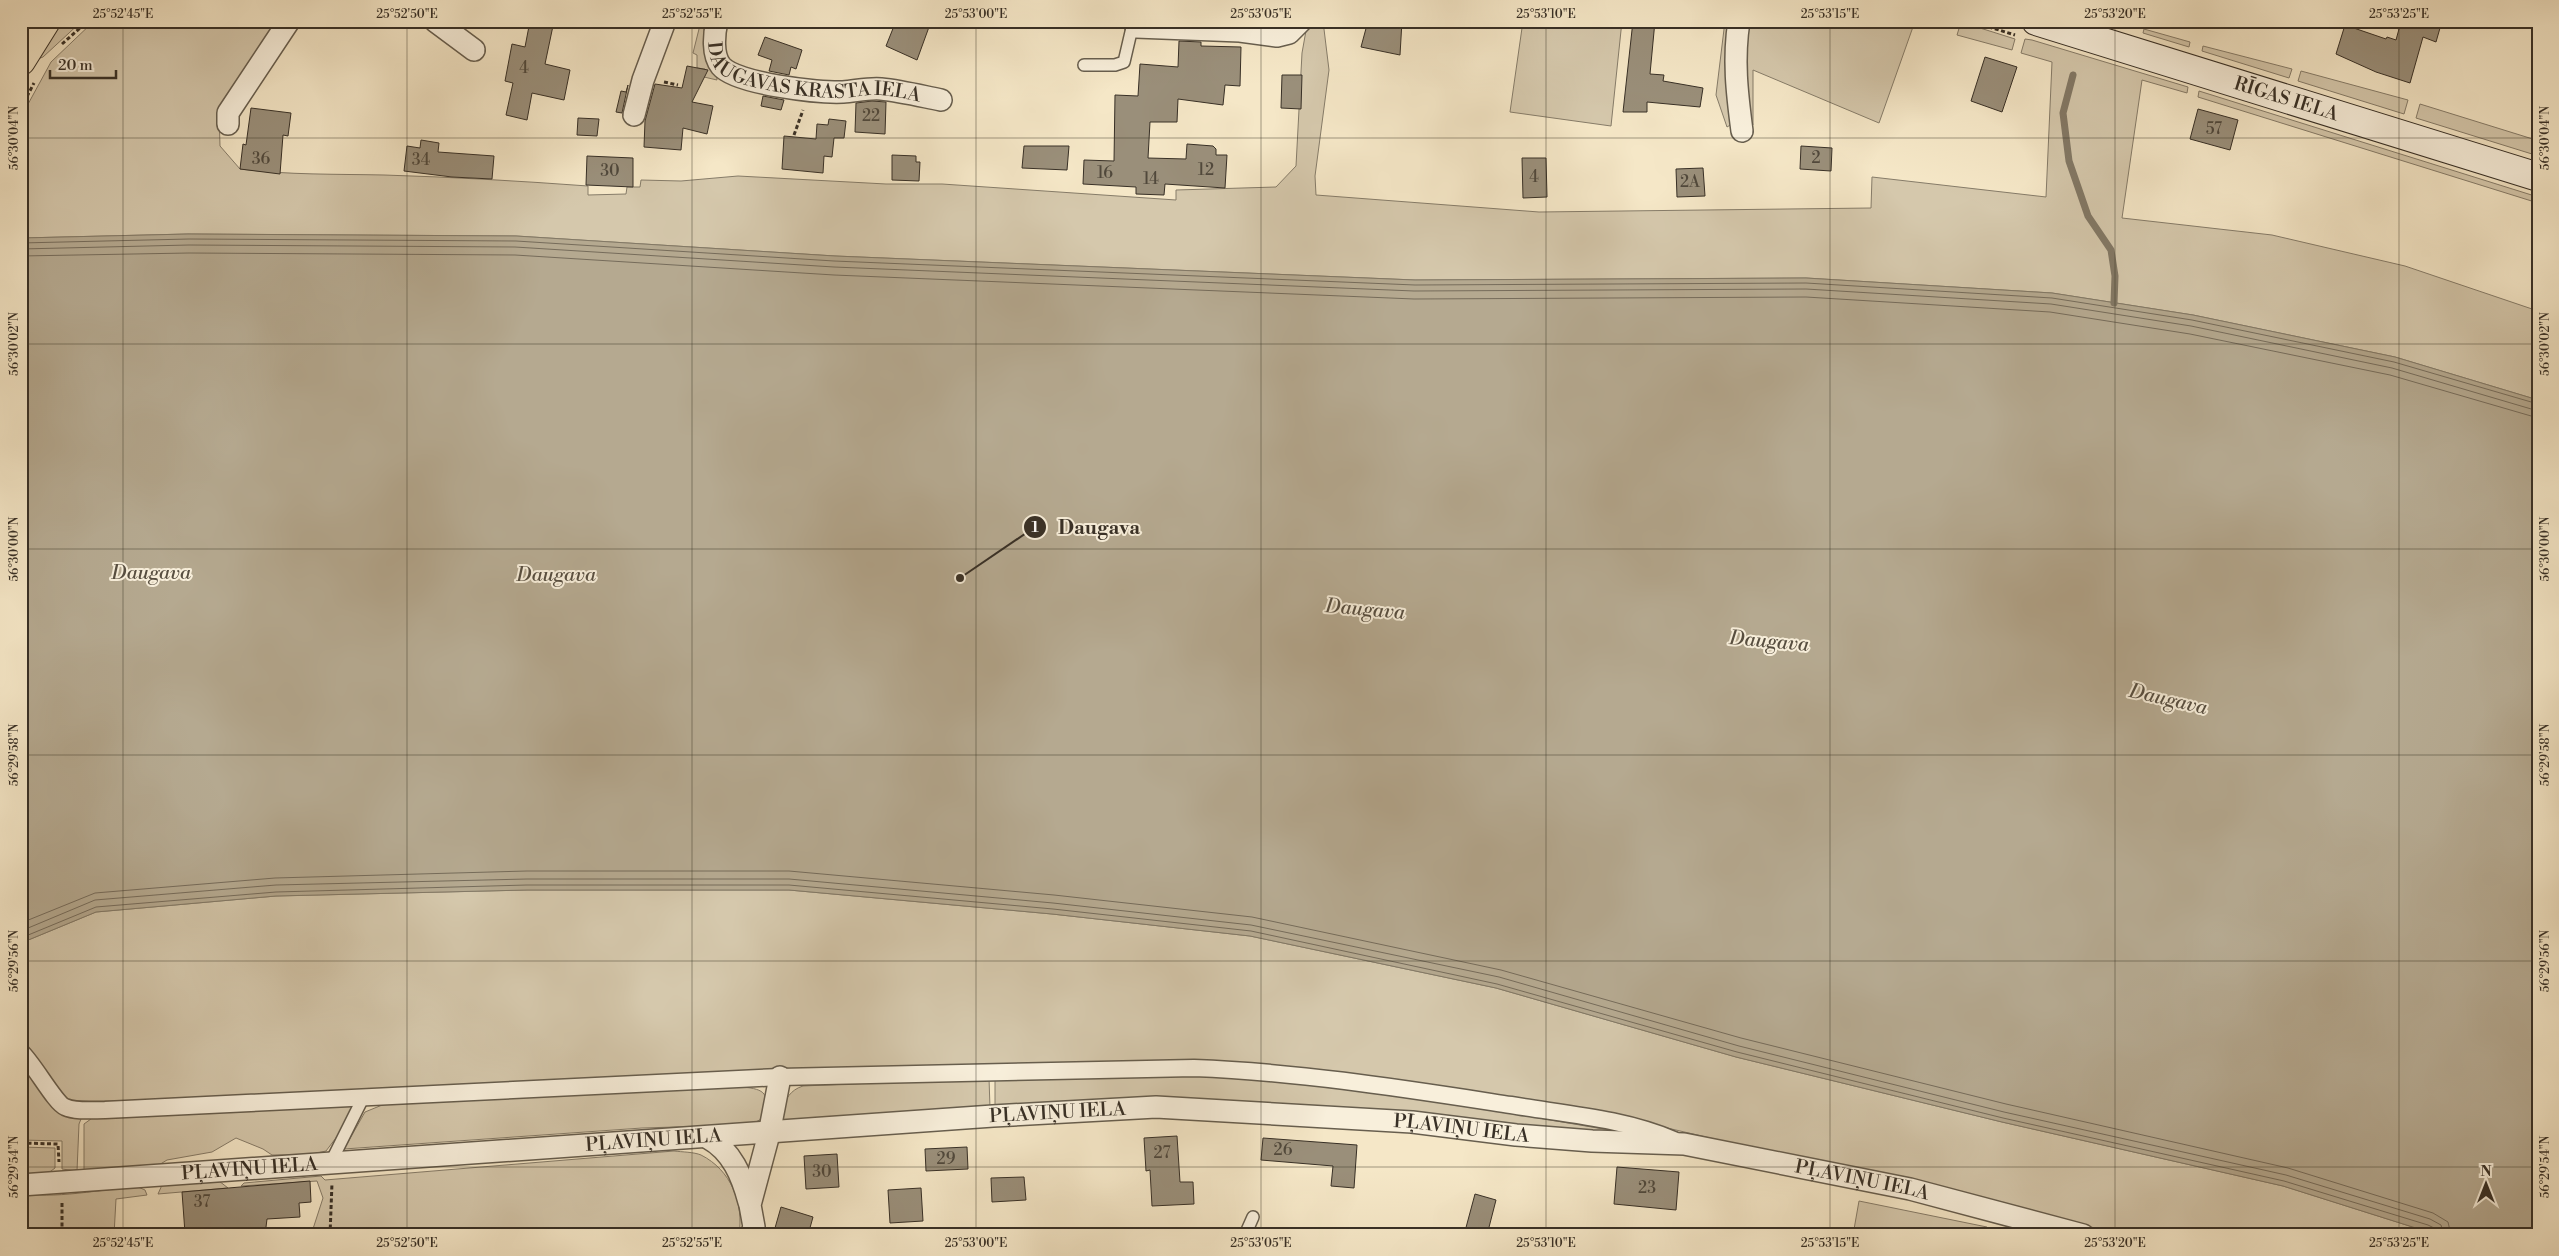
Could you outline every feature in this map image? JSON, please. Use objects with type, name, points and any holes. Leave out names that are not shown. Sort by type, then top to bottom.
[{"type":"main road","points":[[21,24],[32,21]]},
{"type":"main road","points":[[29,68],[46,21]]},
{"type":"main road","name":"RĪGAS IELA","points":[[2036,21],[2538,177]]},
{"type":"street","points":[[228,124],[228,113],[289,21]]},
{"type":"street","points":[[435,21],[474,50]]},
{"type":"street","points":[[634,115],[643,80],[665,21]]},
{"type":"street","name":"DAUGAVAS KRASTA IELA","points":[[717,21],[715,49],[718,61],[726,70],[740,78],[800,90],[845,92],[860,89],[881,89],[941,100]]},
{"type":"street","points":[[1136,27],[1240,31],[1277,36],[1289,33],[1301,21]]},
{"type":"street","points":[[1740,21],[1735,56],[1735,76],[1742,131]]},
{"type":"street","points":[[21,1052],[39,1071],[58,1101],[66,1108],[74,1110],[363,1098],[780,1077],[1112,1068],[1236,1070],[1421,1091],[1590,1118],[1656,1133],[1684,1144]]},
{"type":"street","points":[[750,1205],[769,1134],[780,1077]]},
{"type":"street","name":"PĻAVIŅU IELA","points":[[21,1185],[331,1162],[769,1134],[993,1116],[1156,1107],[1412,1122],[1516,1135],[1592,1141],[1684,1144],[1910,1189],[2083,1235]]},
{"type":"street","points":[[708,1138],[721,1145],[742,1175],[754,1227],[751,1235]]},
{"type":"lane","points":[[1084,64],[1115,65],[1124,62],[1131,32],[1136,27]]},
{"type":"lane","points":[[331,1162],[363,1098]]},
{"type":"lane","points":[[1245,1235],[1252,1217]]},
{"type":"path","points":[[57,49],[88,21]]},
{"type":"path","points":[[21,108],[29,68]]},
{"type":"path","points":[[21,1143],[58,1144],[59,1169]]},
{"type":"path","points":[[330,1235],[333,1195],[331,1162]]},
{"type":"shaded area","points":[[68,21],[82,21],[43,57],[35,60],[57,29]]},
{"type":"shaded area","points":[[94,21],[278,21],[219,112],[220,146],[240,169],[294,173],[460,178],[588,186],[588,195],[626,194],[627,187],[640,187],[641,180],[681,181],[738,176],[886,184],[942,184],[1176,200],[1176,190],[1276,187],[1296,166],[1302,53],[1307,25],[1308,21],[1323,21],[1329,70],[1315,176],[1316,195],[1539,212],[1871,208],[1872,177],[2046,197],[2052,62],[2021,53],[2025,39],[2032,40],[2188,87],[2187,93],[2142,80],[2122,218],[2272,235],[2405,266],[2538,311],[2538,400],[2395,357],[2193,315],[2052,293],[1806,278],[1415,280],[835,256],[516,236],[188,234],[21,238],[21,117],[51,62]]},
{"type":"shaded area","points":[[701,21],[713,21],[717,80],[704,77],[705,69],[697,68],[697,55],[693,53]]},
{"type":"shaded area","points":[[1523,21],[1622,21],[1611,126],[1510,112]]},
{"type":"shaded area","points":[[1725,21],[1732,21],[1732,124],[1727,127],[1716,95]]},
{"type":"shaded area","points":[[1746,21],[1946,21],[1940,26],[1914,24],[1879,123],[1753,70],[1753,125],[1748,123],[1741,76]]},
{"type":"shaded area","points":[[1961,22],[2015,39],[2012,50],[1957,35]]},
{"type":"shaded area","points":[[2144,29],[2190,42],[2189,47],[2143,33]]},
{"type":"shaded area","points":[[2203,46],[2292,69],[2289,78],[2202,51]]},
{"type":"shaded area","points":[[2301,71],[2408,100],[2404,114],[2298,81]]},
{"type":"shaded area","points":[[2199,91],[2538,197],[2538,203],[2198,97]]},
{"type":"shaded area","points":[[2420,104],[2536,140],[2532,154],[2416,118]]},
{"type":"shaded area","points":[[527,890],[789,890],[1052,914],[1250,936],[1496,988],[1736,1057],[2002,1122],[2283,1186],[2438,1235],[2125,1235],[1616,1116],[1286,1067],[666,1077],[128,1101],[62,1101],[21,1047],[21,943],[96,912],[276,896]]},
{"type":"shaded area","points":[[21,1056],[83,1114],[79,1124],[77,1171],[62,1169],[62,1141],[21,1140]]},
{"type":"shaded area","points":[[1208,1074],[1393,1093],[1644,1136],[995,1109],[995,1078]]},
{"type":"shaded area","points":[[989,1078],[990,1108],[783,1122],[780,1111],[786,1099],[803,1086]]},
{"type":"shaded area","points":[[742,1087],[761,1091],[766,1098],[763,1118],[754,1123],[642,1128],[344,1149],[365,1112],[387,1103]]},
{"type":"shaded area","points":[[353,1104],[345,1126],[326,1151],[308,1155],[272,1155],[263,1149],[236,1138],[212,1152],[167,1160],[154,1168],[84,1172],[84,1124],[95,1116]]},
{"type":"shaded area","points":[[21,1147],[55,1148],[55,1168],[47,1174],[21,1176]]},
{"type":"shaded area","points":[[674,1151],[701,1155],[711,1161],[728,1178],[737,1200],[740,1223],[739,1235],[311,1235],[323,1198],[317,1181],[241,1186],[244,1183],[321,1176],[325,1180]]},
{"type":"shaded area","points":[[219,1181],[228,1188],[158,1194],[162,1185]]},
{"type":"shaded area","points":[[138,1187],[145,1190],[147,1195],[116,1199],[114,1235],[21,1235],[21,1192],[62,1195]]},
{"type":"shaded area","points":[[1859,1201],[1987,1227],[1985,1235],[1853,1235]]},
{"type":"water","points":[[188,234],[516,236],[835,256],[1415,280],[1806,278],[2052,293],[2193,315],[2395,357],[2538,400],[2538,1235],[2438,1235],[2283,1186],[2002,1122],[1736,1057],[1496,988],[1250,936],[1052,914],[789,890],[527,890],[276,896],[96,912],[21,943],[21,238]]},
{"type":"building","points":[[530,21],[554,21],[545,64],[570,70],[564,100],[532,93],[527,120],[506,115],[513,83],[505,81],[512,44],[525,47]]},
{"type":"building","points":[[896,21],[915,21],[929,27],[917,60],[886,46]]},
{"type":"building","points":[[1368,21],[1402,21],[1400,55],[1361,47]]},
{"type":"building","points":[[1633,21],[1655,21],[1650,74],[1664,75],[1663,81],[1703,88],[1700,107],[1647,102],[1647,112],[1623,112]]},
{"type":"building","points":[[2385,21],[2442,21],[2436,42],[2423,37],[2410,83],[2376,72],[2336,54],[2345,25],[2386,39],[2387,37],[2396,40],[2399,29],[2385,25]]},
{"type":"building","points":[[765,37],[802,50],[796,69],[791,67],[789,75],[769,71],[772,60],[758,55]]},
{"type":"building","points":[[1179,41],[1201,42],[1201,46],[1241,47],[1240,86],[1225,85],[1223,105],[1178,99],[1177,122],[1150,122],[1148,158],[1186,159],[1187,144],[1213,146],[1216,149],[1216,155],[1227,155],[1225,188],[1165,184],[1164,195],[1136,194],[1136,187],[1083,184],[1084,160],[1114,161],[1115,95],[1138,96],[1140,64],[1178,67]]},
{"type":"building","points":[[1985,57],[2017,67],[2002,112],[1971,101]]},
{"type":"building","points":[[687,66],[708,70],[692,102],[713,106],[707,134],[683,128],[681,150],[644,147],[645,121],[655,84],[682,88]]},
{"type":"building","points":[[1282,75],[1302,75],[1301,109],[1281,108]]},
{"type":"building","points":[[628,85],[622,113],[616,112],[621,91],[626,92]]},
{"type":"building","points":[[763,96],[784,100],[781,110],[761,106]]},
{"type":"building","points":[[886,102],[885,134],[855,132],[856,103]]},
{"type":"building","points":[[251,108],[291,113],[288,136],[283,135],[280,174],[240,169],[243,144],[246,145]]},
{"type":"building","points":[[2198,109],[2238,120],[2230,150],[2190,139]]},
{"type":"building","points":[[578,118],[599,119],[597,136],[577,135]]},
{"type":"building","points":[[829,119],[846,121],[844,138],[834,138],[832,157],[824,156],[823,173],[782,169],[784,136],[816,139],[817,124],[828,125]]},
{"type":"building","points":[[421,140],[439,143],[438,152],[494,156],[492,179],[452,177],[404,171],[407,146],[420,148]]},
{"type":"building","points":[[1024,146],[1069,146],[1067,170],[1022,168]]},
{"type":"building","points":[[1801,146],[1832,148],[1831,171],[1800,169]]},
{"type":"building","points":[[892,155],[916,156],[916,162],[920,162],[919,181],[892,180]]},
{"type":"building","points":[[587,156],[633,158],[633,187],[586,185]]},
{"type":"building","points":[[1522,158],[1546,158],[1547,197],[1523,198]]},
{"type":"building","points":[[1703,168],[1705,196],[1677,197],[1676,169]]},
{"type":"building","points":[[1177,1136],[1180,1182],[1193,1182],[1194,1204],[1152,1206],[1150,1170],[1146,1171],[1144,1138]]},
{"type":"building","points":[[1263,1138],[1357,1145],[1354,1188],[1331,1186],[1333,1166],[1261,1160]]},
{"type":"building","points":[[967,1147],[968,1169],[926,1171],[925,1149]]},
{"type":"building","points":[[837,1154],[839,1187],[806,1189],[804,1156]]},
{"type":"building","points":[[1617,1167],[1679,1172],[1676,1210],[1614,1204]]},
{"type":"building","points":[[1024,1177],[1026,1200],[992,1202],[991,1178]]},
{"type":"building","points":[[310,1181],[311,1202],[299,1203],[300,1217],[267,1219],[265,1235],[223,1235],[224,1230],[185,1233],[182,1192]]},
{"type":"building","points":[[921,1188],[923,1221],[890,1223],[888,1190]]},
{"type":"building","points":[[1475,1194],[1496,1200],[1487,1235],[1464,1235]]},
{"type":"building","points":[[781,1207],[813,1217],[808,1235],[773,1235]]},
{"type":"waterway","points":[[2073,75],[2063,113],[2069,161],[2088,216],[2111,250],[2115,276],[2114,303]]},
{"type":"place","name":"Daugava","points":[[960,578]]}]
